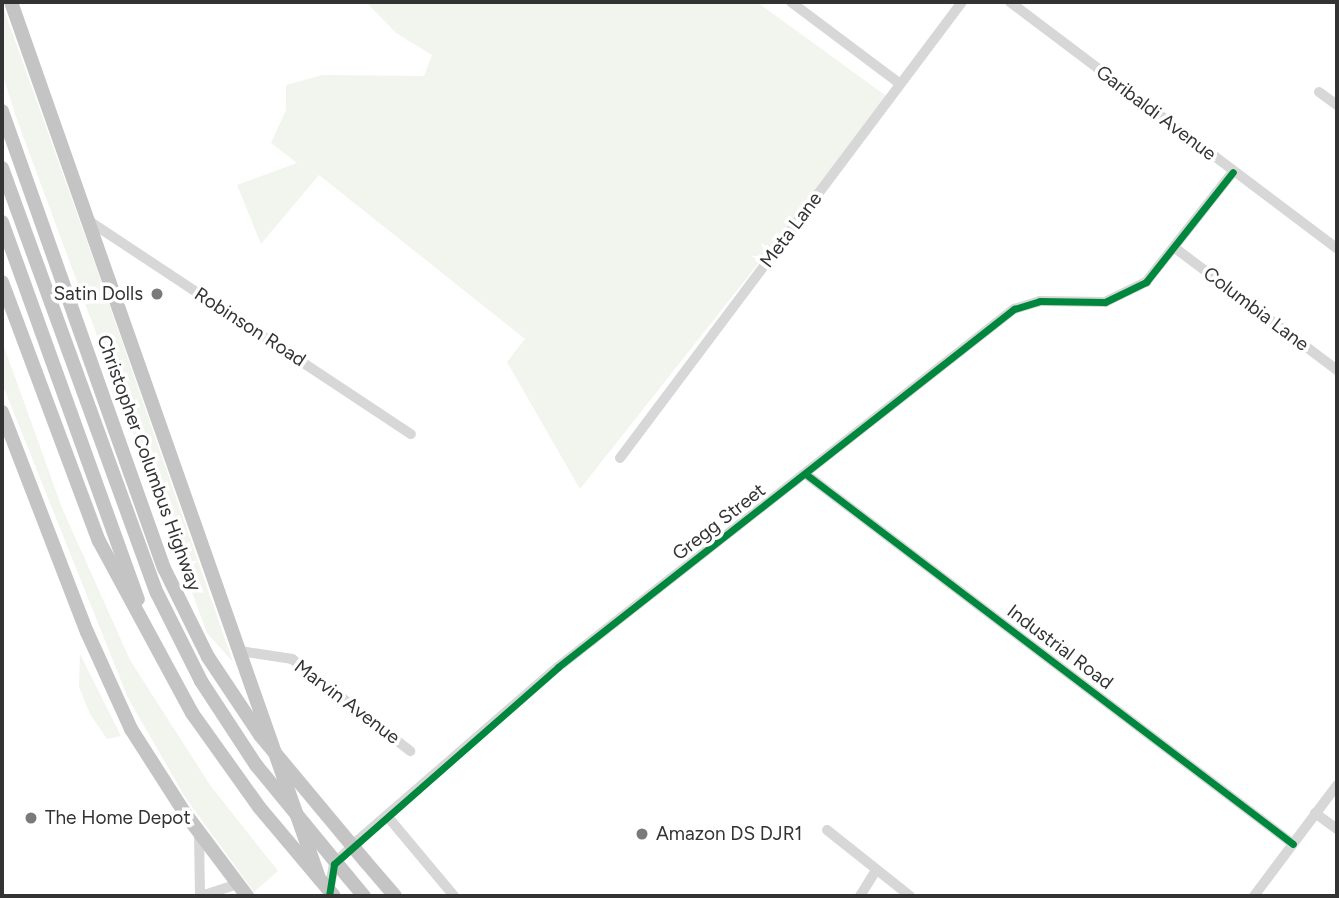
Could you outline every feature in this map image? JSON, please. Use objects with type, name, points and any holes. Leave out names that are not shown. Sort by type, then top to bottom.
[{"type":"highway","points":[[11,2],[327,896]]},
{"type":"highway","name":"Christopher Columbus Highway","points":[[2,111],[164,568],[208,657],[260,735],[395,896]]},
{"type":"highway","name":"Christopher Columbus Highway","points":[[2,168],[156,593],[201,681],[256,765],[364,896]]},
{"type":"highway","points":[[2,222],[160,657]]},
{"type":"highway","points":[[2,282],[92,524],[160,657],[210,741],[259,807],[334,896]]},
{"type":"highway","points":[[2,294],[22,339]]},
{"type":"highway","points":[[2,412],[87,632],[131,729],[199,833],[247,896]]},
{"type":"highway","points":[[2,428],[34,495]]},
{"type":"street","points":[[791,2],[900,83]]},
{"type":"street","name":"Meta Lane","points":[[620,458],[962,2]]},
{"type":"street","name":"Garibaldi Avenue","points":[[1010,2],[1233,172],[1335,243]]},
{"type":"street","points":[[1319,92],[1337,105]]},
{"type":"street","name":"Gregg Street","points":[[327,896],[334,864],[357,841],[388,817],[558,667],[807,475],[1014,309],[1040,301],[1087,304],[1121,297],[1146,282],[1233,172]]},
{"type":"street","name":"Robinson Road","points":[[89,221],[411,434]]},
{"type":"street","name":"Columbia Lane","points":[[1175,248],[1337,370]]},
{"type":"street","name":"Industrial Road","points":[[807,475],[1293,844]]},
{"type":"street","name":"Marvin Avenue","points":[[240,651],[292,659],[410,751]]},
{"type":"street","points":[[1254,896],[1337,785]]},
{"type":"street","points":[[1315,813],[1337,829]]},
{"type":"street","points":[[388,817],[454,896]]},
{"type":"street","points":[[827,830],[909,896]]},
{"type":"street","points":[[199,833],[200,896],[237,884]]},
{"type":"street","name":"Gregg Street","points":[[304,837],[334,850],[357,841]]},
{"type":"street","points":[[860,896],[876,870]]},
{"type":"shaded area","points":[[366,2],[757,2],[889,98],[580,489],[507,362],[525,339],[319,175],[261,244],[237,185],[297,163],[271,143],[286,110],[286,85],[322,75],[424,76],[432,55],[396,33]]},
{"type":"shaded area","points":[[2,4],[233,662],[207,633],[16,117],[2,73]]},
{"type":"shaded area","points":[[2,341],[62,508],[130,660],[210,785],[278,871],[254,892],[185,797],[128,698],[2,383]]},
{"type":"shaded area","points":[[80,654],[121,736],[107,739],[90,714],[79,687]]},
{"type":"cycle path","points":[[329,896],[334,864],[558,667],[1014,309],[1040,301],[1105,302],[1146,282],[1233,172]]},
{"type":"cycle path","points":[[807,475],[1293,844]]},
{"type":"place","name":"Satin Dolls","points":[[157,294]]},
{"type":"place","name":"The Home Depot","points":[[31,818]]},
{"type":"place","name":"Amazon DS DJR1","points":[[642,834]]}]
